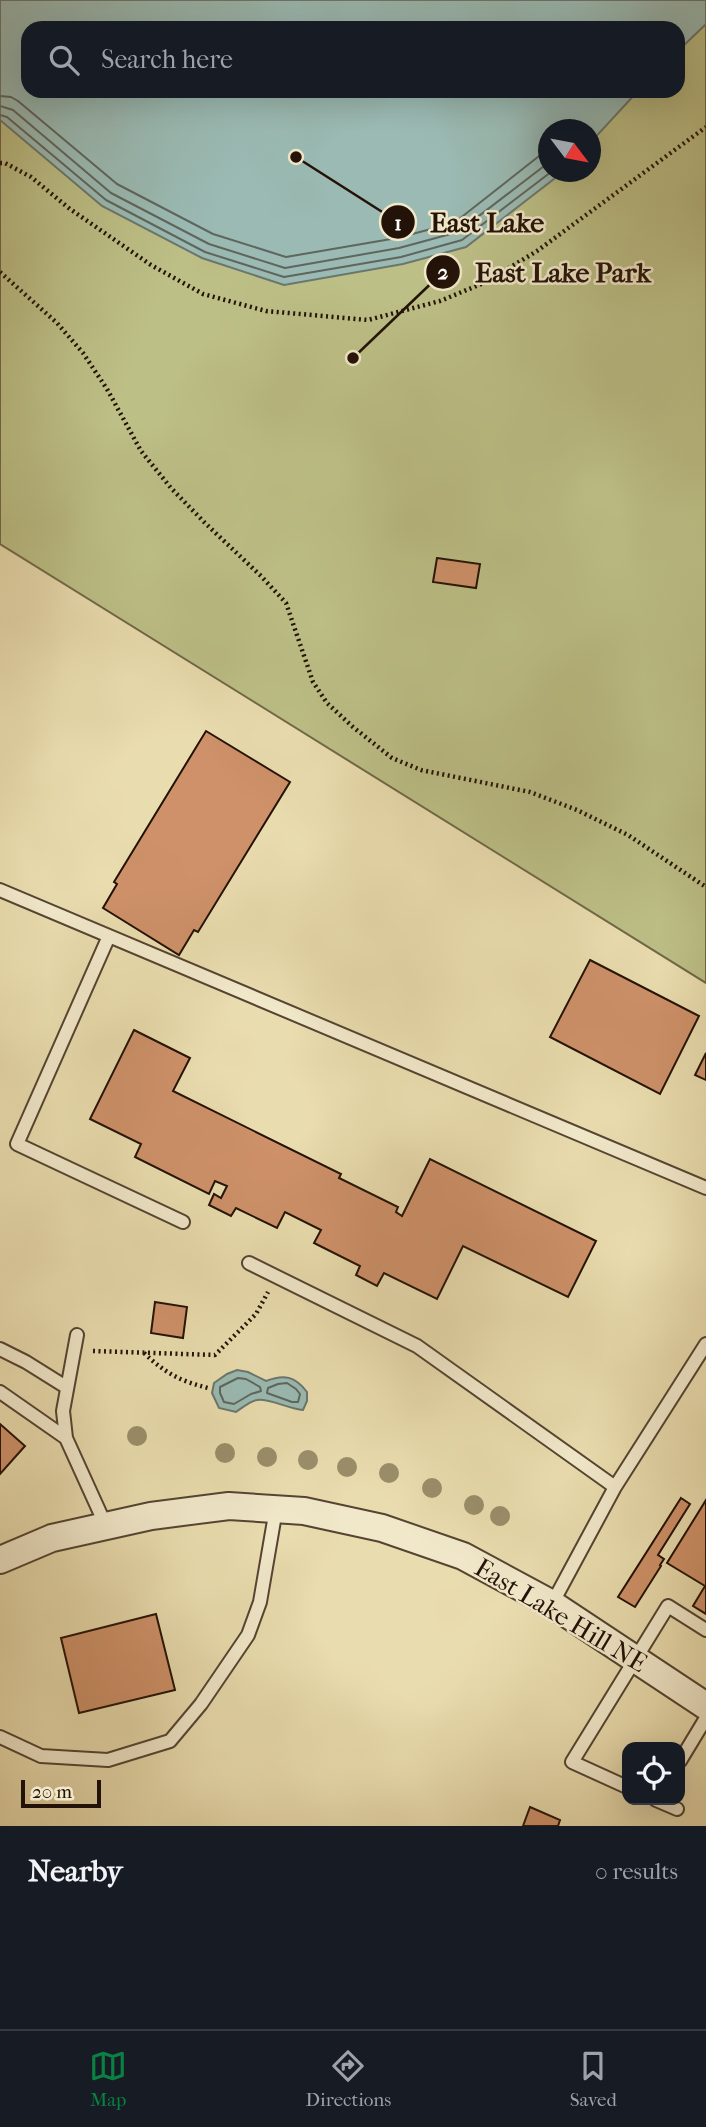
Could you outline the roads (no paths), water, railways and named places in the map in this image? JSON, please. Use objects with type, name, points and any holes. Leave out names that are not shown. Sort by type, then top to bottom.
[{"type":"street","name":"East Lake Hill NE","points":[[0,1560],[52,1538],[151,1516],[229,1506],[304,1511],[382,1528],[463,1556],[552,1604],[706,1706]]},
{"type":"lane","points":[[0,890],[706,1188]]},
{"type":"lane","points":[[109,936],[17,1144],[183,1222]]},
{"type":"lane","points":[[249,1263],[417,1346],[615,1487]]},
{"type":"lane","points":[[77,1335],[63,1411],[66,1438],[106,1526]]},
{"type":"lane","points":[[552,1604],[615,1487],[706,1344]]},
{"type":"lane","points":[[0,1349],[66,1387]]},
{"type":"lane","points":[[0,1392],[66,1438]]},
{"type":"lane","points":[[0,1737],[41,1756],[108,1760],[170,1741],[201,1704],[248,1635],[260,1602],[276,1509]]},
{"type":"lane","points":[[622,1785],[572,1762],[668,1606],[706,1630]]},
{"type":"lane","points":[[685,1753],[706,1718]]},
{"type":"lane","points":[[666,1805],[677,1810]]},
{"type":"water","points":[[0,0],[706,0],[706,24],[685,44],[685,21],[21,21],[21,98],[632,98],[601,131],[601,119],[538,119],[538,182],[550,182],[466,247],[403,264],[284,285],[202,258],[102,206],[0,120]]},
{"type":"water","points":[[237,1370],[266,1381],[284,1377],[294,1380],[307,1392],[303,1410],[262,1400],[252,1402],[236,1412],[219,1408],[212,1393],[214,1383]]},
{"type":"place","name":"East Lake","points":[[296,157]]},
{"type":"place","name":"East Lake Park","points":[[353,358]]}]
